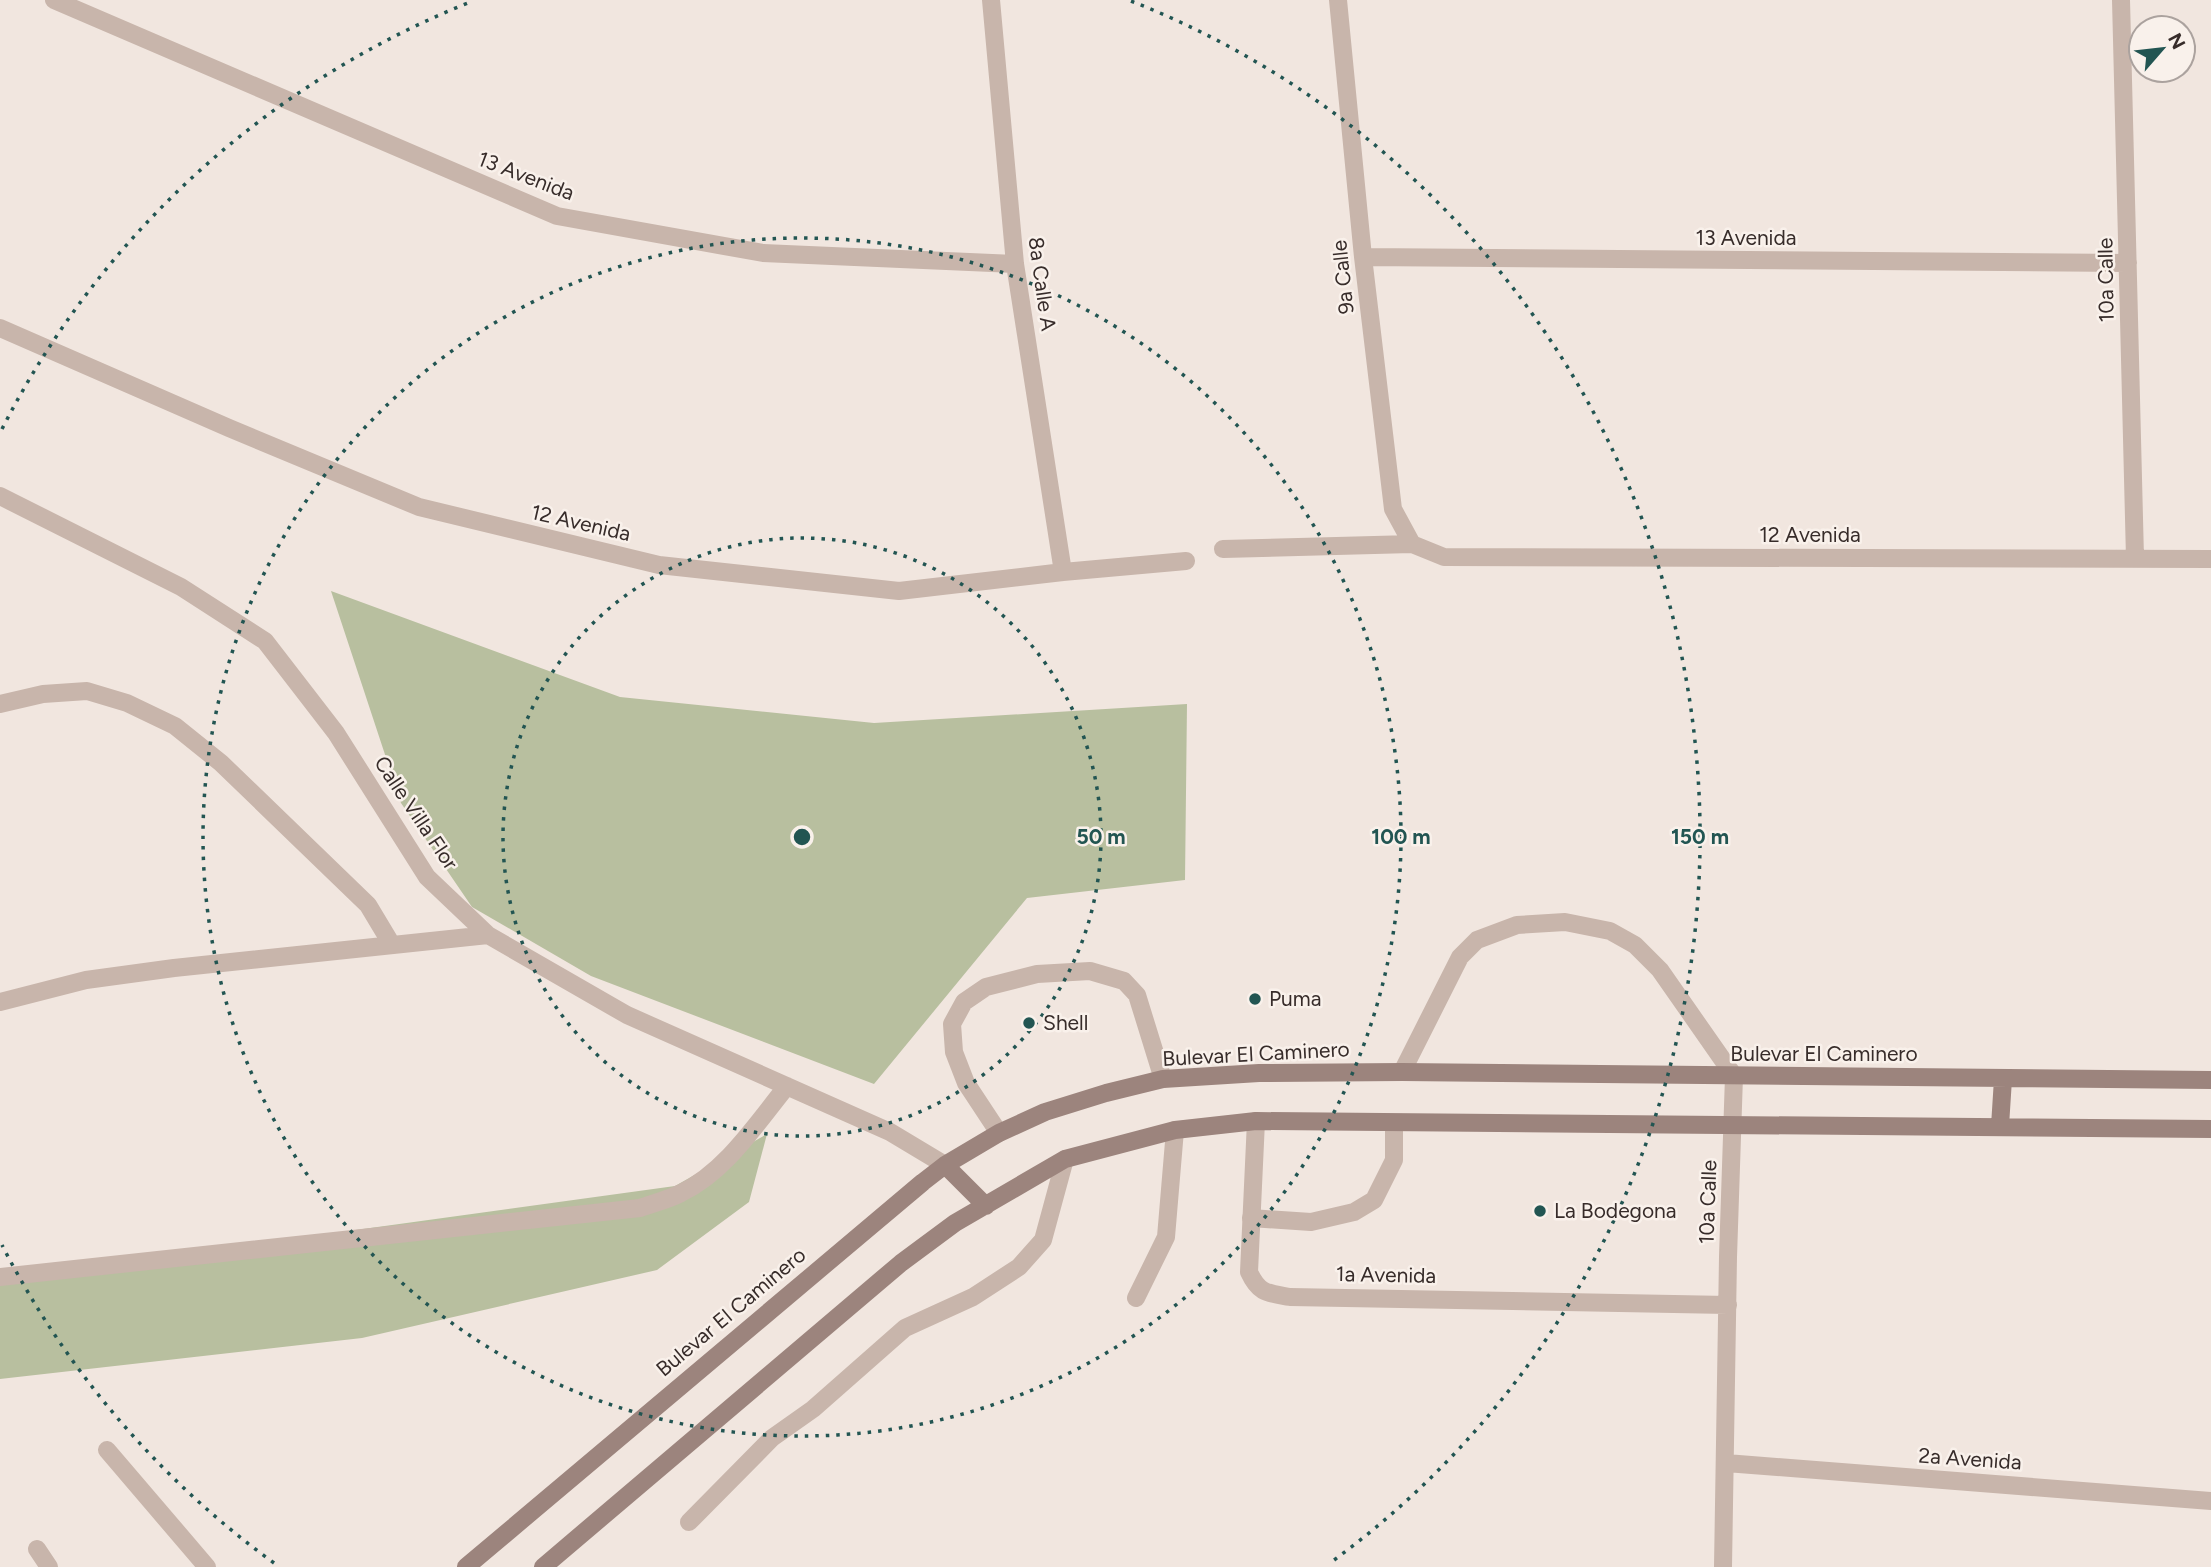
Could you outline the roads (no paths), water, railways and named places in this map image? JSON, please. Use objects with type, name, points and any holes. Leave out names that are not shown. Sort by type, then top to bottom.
[{"type":"main road","name":"Bulevar El Caminero","points":[[466,1567],[872,1222],[945,1165],[999,1133],[1057,1108],[1106,1093],[1163,1079],[1259,1073],[2211,1080]]},
{"type":"main road","points":[[2000,1126],[2003,1079]]},
{"type":"main road","points":[[543,1567],[901,1263],[955,1223],[1065,1159],[1175,1129],[1256,1121],[2211,1129]]},
{"type":"main road","points":[[945,1165],[986,1206]]},
{"type":"street","name":"13 Avenida","points":[[54,0],[557,216],[763,253],[1015,264]]},
{"type":"street","name":"8a Calle A","points":[[991,0],[1015,264],[1063,572]]},
{"type":"street","name":"9a Calle","points":[[1338,0],[1363,257],[1393,509],[1412,544]]},
{"type":"street","name":"10a Calle","points":[[2121,0],[2135,558]]},
{"type":"street","name":"13 Avenida","points":[[1363,257],[2128,263]]},
{"type":"street","name":"12 Avenida","points":[[0,328],[419,507],[659,565],[899,591],[1186,561]]},
{"type":"street","name":"Calle Villa Flor","points":[[0,496],[181,587],[265,641],[336,733],[427,877],[488,935],[627,1015],[890,1132],[945,1165]]},
{"type":"street","points":[[1223,549],[1412,544]]},
{"type":"street","name":"12 Avenida","points":[[1412,544],[1444,558],[2211,559]]},
{"type":"street","points":[[0,704],[43,694],[87,691],[127,703],[175,726],[221,763],[368,905],[391,945]]},
{"type":"street","points":[[1402,1072],[1460,957],[1477,940],[1517,925],[1565,922],[1610,931],[1635,945],[1660,970],[1734,1076]]},
{"type":"street","points":[[0,1002],[86,979],[488,935]]},
{"type":"street","points":[[999,1133],[966,1083],[953,1043],[952,1024],[964,1002],[986,987],[1037,974],[1090,971],[1124,981],[1137,995],[1163,1079]]},
{"type":"street","name":"10a Calle","points":[[1726,1463],[1734,1076]]},
{"type":"street","points":[[0,1277],[640,1208],[681,1193],[714,1171],[739,1146],[787,1086]]},
{"type":"street","name":"1a Avenida","points":[[1256,1121],[1249,1272],[1254,1284],[1263,1292],[1290,1297],[1728,1305]]},
{"type":"street","points":[[1251,1218],[1311,1222],[1354,1212],[1374,1200],[1394,1160],[1394,1123]]},
{"type":"street","points":[[1136,1298],[1166,1237],[1175,1129]]},
{"type":"street","points":[[689,1522],[772,1438],[813,1409],[905,1328],[973,1297],[1020,1267],[1043,1240],[1065,1159]]},
{"type":"street","points":[[107,1450],[206,1567]]},
{"type":"street","points":[[1723,1567],[1726,1463]]},
{"type":"street","name":"2a Avenida","points":[[1726,1463],[2211,1501]]},
{"type":"street","points":[[37,1549],[49,1567]]},
{"type":"place","name":"Puma","points":[[1255,999]]},
{"type":"place","name":"Shell","points":[[1029,1023]]},
{"type":"place","name":"La Bodegona","points":[[1540,1211]]}]
